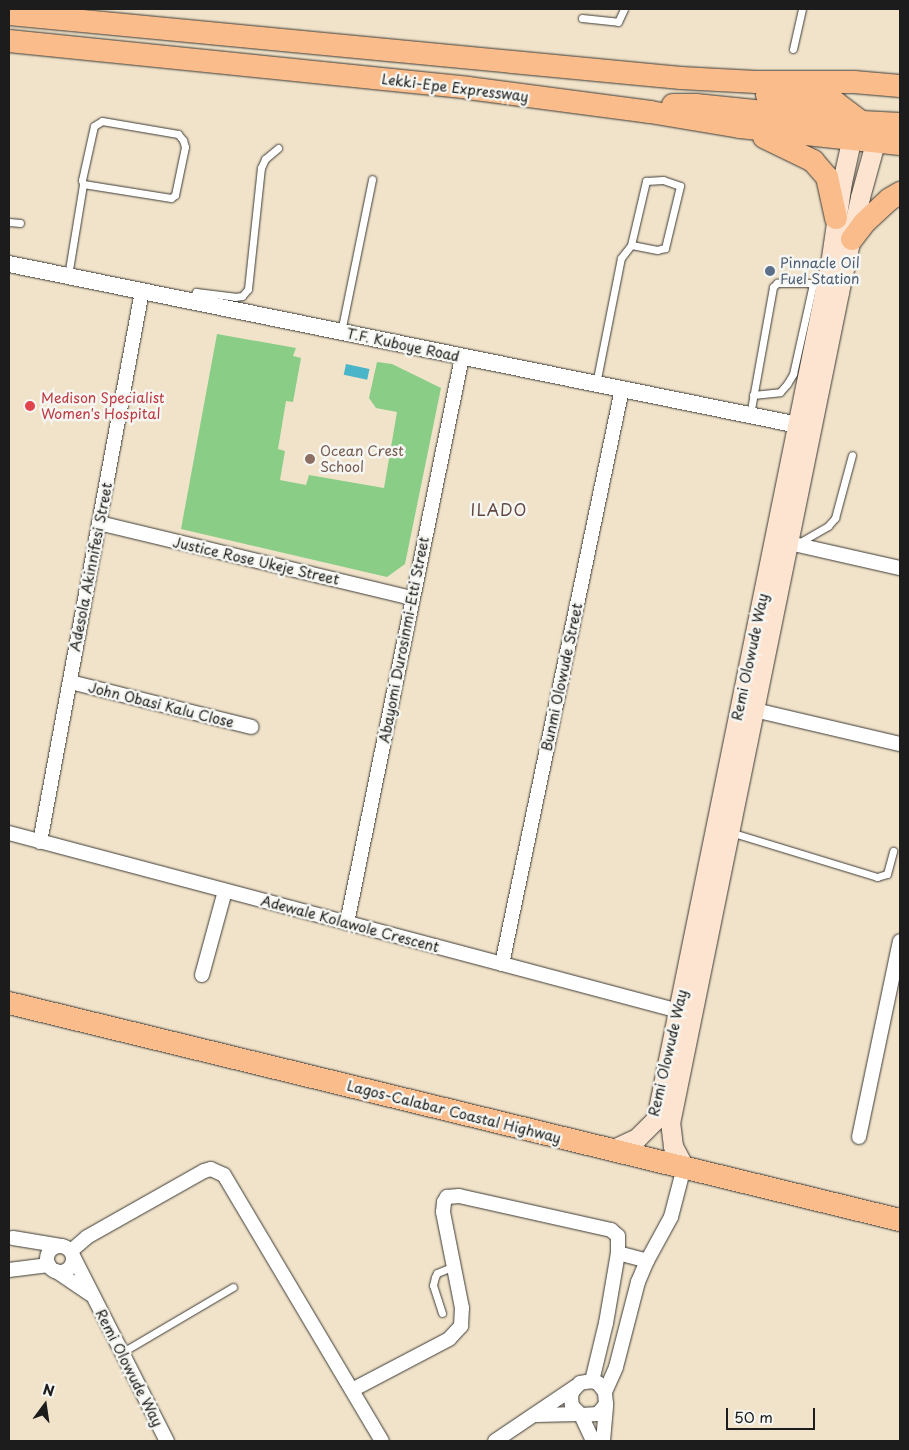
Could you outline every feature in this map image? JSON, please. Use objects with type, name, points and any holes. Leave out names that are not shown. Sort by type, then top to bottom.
[{"type":"highway","name":"Lekki-Epe Expressway","points":[[9,14],[681,78],[900,86]]},
{"type":"highway","name":"Lekki-Epe Expressway","points":[[9,40],[468,88],[650,112],[740,127],[856,131],[875,143],[900,144]]},
{"type":"highway","points":[[824,82],[900,76]]},
{"type":"highway","points":[[681,78],[724,90],[785,97],[819,98],[836,103],[856,131]]},
{"type":"highway","points":[[650,112],[670,105],[696,105],[856,131],[900,124]]},
{"type":"highway","points":[[856,131],[886,109],[900,108]]},
{"type":"highway","points":[[740,127],[790,148],[814,161],[827,177],[836,218]]},
{"type":"highway","points":[[852,240],[864,223],[890,199],[900,194]]},
{"type":"highway","name":"Lagos-Calabar Coastal Highway","points":[[9,1003],[900,1220]]},
{"type":"main road","name":"Remi Olowude Way","points":[[612,1150],[637,1138],[656,1119],[685,1012],[729,832],[747,708],[793,543],[836,218],[856,131]]},
{"type":"main road","name":"Remi Olowude Way","points":[[684,1167],[673,1146],[670,1123],[685,1012],[747,708],[798,425],[826,288],[852,240],[860,197],[875,143]]},
{"type":"street","name":"T.F. Kuboye Road","points":[[9,264],[798,425]]},
{"type":"street","name":"Adesola Akinnifesi Street","points":[[40,842],[142,291]]},
{"type":"street","name":"Abayomi Durosinmi-Etti Street","points":[[347,923],[462,357]]},
{"type":"street","name":"Bunmi Olowude Street","points":[[502,964],[622,389]]},
{"type":"street","name":"Justice Rose Ukeje Street","points":[[99,523],[412,598]]},
{"type":"street","points":[[793,543],[900,568]]},
{"type":"street","name":"John Obasi Kalu Close","points":[[70,682],[252,727]]},
{"type":"street","points":[[747,708],[900,744]]},
{"type":"street","name":"Adewale Kolawole Crescent","points":[[9,833],[685,1012]]},
{"type":"street","points":[[202,975],[225,891]]},
{"type":"street","points":[[859,1137],[900,940]]},
{"type":"street","points":[[536,1414],[592,1416],[598,1414],[606,1398],[616,1367],[638,1282],[671,1217],[684,1167]]},
{"type":"street","points":[[51,1264],[51,1249],[69,1251],[87,1237],[197,1174],[211,1170],[218,1171],[230,1183],[382,1441]]},
{"type":"street","points":[[352,1390],[456,1333],[461,1326],[462,1308],[442,1212],[447,1197],[459,1196],[490,1201],[610,1230],[618,1236],[618,1253],[606,1323],[592,1381]]},
{"type":"street","points":[[11,1238],[69,1251]]},
{"type":"street","points":[[11,1238],[36,1248],[51,1264],[91,1295]]},
{"type":"street","points":[[9,1270],[51,1264],[68,1270],[73,1260],[69,1251]]},
{"type":"street","name":"Remi Olowude Way","points":[[69,1251],[166,1441]]},
{"type":"street","points":[[618,1253],[647,1261]]},
{"type":"street","points":[[495,1441],[580,1383],[592,1381],[598,1383],[606,1398],[603,1441]]},
{"type":"street","points":[[575,1387],[570,1398],[572,1406],[580,1415],[593,1441]]},
{"type":"lane","points":[[582,18],[618,22],[624,9]]},
{"type":"lane","points":[[793,49],[802,9]]},
{"type":"lane","points":[[68,277],[83,184],[82,180],[94,126],[102,121],[178,134],[183,140],[185,147],[175,195],[171,198],[83,184]]},
{"type":"lane","points":[[192,301],[196,292],[236,297],[242,296],[248,289],[261,168],[265,159],[278,148]]},
{"type":"lane","points":[[341,332],[372,179]]},
{"type":"lane","points":[[596,384],[621,258],[631,245],[646,181],[663,180],[680,186],[665,248],[657,250],[631,245]]},
{"type":"lane","points":[[9,222],[20,224]]},
{"type":"lane","points":[[750,416],[753,396],[773,287],[777,283],[826,288],[788,384],[780,392],[753,396]]},
{"type":"lane","points":[[793,543],[828,526],[835,518],[852,455]]},
{"type":"lane","points":[[729,832],[877,877],[887,874],[893,851]]},
{"type":"lane","points":[[442,1313],[433,1284],[437,1273],[454,1266]]},
{"type":"lane","points":[[121,1354],[233,1287]]},
{"type":"green space","name":"Ocean Crest School","points":[[217,334],[296,348],[293,356],[301,358],[293,402],[286,401],[278,449],[285,451],[280,480],[306,485],[309,475],[384,488],[397,412],[376,408],[369,398],[377,362],[392,364],[441,388],[405,564],[387,577],[181,529]]},
{"type":"water","points":[[346,364],[369,369],[367,380],[344,375]]},
{"type":"place","name":"Pinnacle Oil Fuel Station","points":[[770,271]]},
{"type":"place","name":"Medison Specialist Women's Hospital","points":[[30,406]]},
{"type":"place","name":"Ocean Crest School","points":[[310,459]]},
{"type":"district","name":"ILADO","points":[[499,509]]}]
